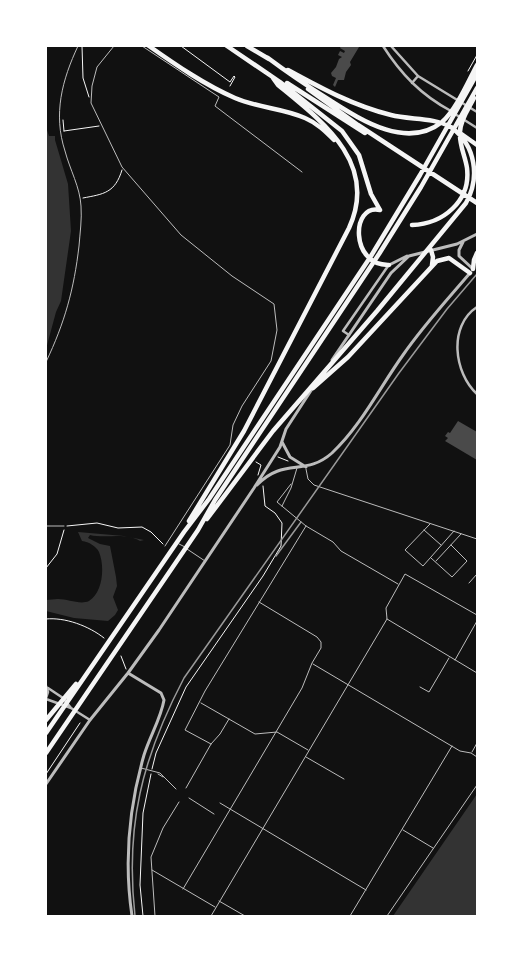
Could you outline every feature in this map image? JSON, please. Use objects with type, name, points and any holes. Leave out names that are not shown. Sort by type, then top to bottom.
[{"type":"highway","points":[[150,46],[190,73],[229,96],[256,106],[306,119],[321,128],[344,149]]},
{"type":"highway","points":[[227,46],[327,117],[346,135],[359,156],[371,194],[380,210],[375,209],[367,211],[362,218],[359,229],[363,249],[366,256],[373,262],[389,265]]},
{"type":"highway","points":[[246,46],[347,101],[392,116],[433,121],[451,127],[466,139],[477,145]]},
{"type":"highway","points":[[268,58],[301,82],[374,126],[394,131],[419,132],[435,127],[446,118],[477,66]]},
{"type":"highway","points":[[46,733],[184,532],[212,494],[371,256],[420,175],[477,74]]},
{"type":"highway","points":[[184,532],[251,416],[351,224],[356,206],[357,186],[352,164],[344,149],[327,128],[278,85],[273,78]]},
{"type":"highway","points":[[273,78],[282,80],[416,163],[477,203]]},
{"type":"highway","points":[[301,82],[313,94],[371,135]]},
{"type":"highway","points":[[412,225],[428,223],[441,218],[454,207],[463,193],[467,173],[460,143],[460,128],[477,89]]},
{"type":"highway","points":[[46,753],[198,530],[220,494],[375,261],[426,178],[477,89]]},
{"type":"highway","points":[[198,530],[220,503],[263,442],[377,311],[466,203],[471,192],[474,172],[472,156],[466,139]]},
{"type":"highway","points":[[465,194],[477,199]]},
{"type":"highway","points":[[431,250],[433,257],[432,265]]},
{"type":"highway","points":[[298,402],[348,357],[440,258],[449,258],[471,271],[477,253]]},
{"type":"highway","points":[[46,720],[88,671]]},
{"type":"street","points":[[383,46],[398,68],[429,98],[477,128]]},
{"type":"street","points":[[391,46],[418,76],[477,112]]},
{"type":"street","points":[[412,83],[418,76]]},
{"type":"street","points":[[350,335],[343,331],[389,265],[409,256],[463,242],[477,234]]},
{"type":"street","points":[[463,242],[459,250],[459,256],[471,271]]},
{"type":"street","points":[[46,784],[90,720],[128,673],[205,562],[254,488],[282,442],[286,429],[305,398],[391,274],[409,256]]},
{"type":"street","points":[[254,488],[273,472],[288,467],[306,467],[320,462],[339,446],[409,346],[477,265]]},
{"type":"street","points":[[477,308],[463,323],[458,339],[463,374],[470,387],[477,394]]},
{"type":"street","points":[[282,442],[290,457],[306,467]]},
{"type":"street","points":[[128,673],[159,692],[164,698],[141,768],[134,797],[129,838],[128,875],[132,916]]},
{"type":"street","points":[[71,708],[63,698],[47,687],[46,698],[71,708],[90,720]]},
{"type":"lane","points":[[46,362],[68,310],[73,290],[80,228],[80,199],[60,131],[60,97],[68,68],[78,46]]},
{"type":"lane","points":[[114,46],[97,67],[92,86],[91,103],[122,167],[181,235],[232,276],[274,304],[277,330],[271,361],[242,406],[233,425],[230,445],[165,546]]},
{"type":"lane","points":[[142,46],[219,97],[215,106],[302,172]]},
{"type":"lane","points":[[281,506],[291,484],[296,467]]},
{"type":"lane","points":[[306,467],[308,479],[314,485],[477,538]]},
{"type":"lane","points":[[291,484],[277,502],[281,506],[306,526],[333,542],[341,551],[399,584]]},
{"type":"lane","points":[[431,523],[405,550],[423,566],[454,531]]},
{"type":"lane","points":[[46,526],[64,526]]},
{"type":"lane","points":[[211,744],[186,730],[201,702],[205,691],[306,526]]},
{"type":"lane","points":[[424,530],[442,545]]},
{"type":"lane","points":[[436,562],[461,533]]},
{"type":"lane","points":[[177,542],[205,562]]},
{"type":"lane","points":[[431,557],[452,577],[468,561],[451,545]]},
{"type":"lane","points":[[210,916],[387,619],[386,608],[405,574],[477,615]]},
{"type":"lane","points":[[469,583],[477,574]]},
{"type":"lane","points":[[183,889],[277,732],[302,688],[312,663],[321,648],[319,640],[259,602]]},
{"type":"lane","points":[[387,619],[477,674]]},
{"type":"lane","points":[[455,660],[477,621]]},
{"type":"lane","points":[[420,687],[429,692],[449,657]]},
{"type":"lane","points":[[312,663],[460,751],[471,753],[477,757]]},
{"type":"lane","points":[[201,702],[255,734],[277,732],[309,751]]},
{"type":"lane","points":[[186,788],[211,744],[220,734],[229,719]]},
{"type":"lane","points":[[471,753],[477,743]]},
{"type":"lane","points":[[350,916],[452,746]]},
{"type":"lane","points":[[306,756],[344,779]]},
{"type":"lane","points":[[141,768],[160,773],[176,789]]},
{"type":"lane","points":[[387,916],[477,785]]},
{"type":"lane","points":[[189,798],[214,814]]},
{"type":"lane","points":[[155,916],[151,857],[156,841],[170,814],[179,802]]},
{"type":"lane","points":[[220,803],[366,890]]},
{"type":"lane","points":[[402,830],[433,849]]},
{"type":"lane","points":[[151,870],[216,908]]},
{"type":"lane","points":[[219,901],[245,916]]},
{"type":"path","points":[[82,46],[83,78],[91,103]]},
{"type":"path","points":[[181,46],[230,82],[234,76],[235,77],[230,86]]},
{"type":"path","points":[[63,118],[64,131]]},
{"type":"path","points":[[60,131],[101,126]]},
{"type":"path","points":[[80,199],[102,195],[111,190],[119,177],[122,167]]},
{"type":"path","points":[[274,455],[291,462],[296,467]]},
{"type":"path","points":[[264,483],[264,502],[282,523],[281,546]]},
{"type":"path","points":[[64,526],[92,523],[118,528],[142,527],[153,534],[165,546]]},
{"type":"path","points":[[46,568],[57,554],[64,530]]},
{"type":"path","points":[[46,619],[64,620],[79,624],[104,638]]},
{"type":"path","points":[[121,656],[126,668]]},
{"type":"path","points":[[46,774],[80,723]]},
{"type":"shaded area","points":[[46,127],[49,136],[55,136],[68,184],[71,231],[61,301],[56,312],[46,349]]},
{"type":"shaded area","points":[[78,532],[134,538],[90,535],[88,538],[100,544],[110,546],[117,586],[113,597],[118,610],[108,621],[74,618],[46,611],[46,600],[62,599],[85,602],[94,597],[97,592],[102,579],[101,558],[96,548],[87,542],[82,541]]},
{"type":"shaded area","points":[[477,794],[477,916],[393,916]]},
{"type":"building","points":[[341,46],[359,47],[350,62],[351,65],[346,72],[344,80],[338,80],[335,87],[333,85],[336,78],[332,76],[331,73],[336,67],[339,59],[342,57],[338,55],[340,51],[344,53],[345,51],[340,48]]},
{"type":"building","points":[[458,421],[477,432],[477,460],[445,441],[448,438],[445,436],[448,432],[450,433]]},
{"type":"railway","points":[[135,916],[133,852],[135,822],[140,793],[147,765],[157,736],[184,678],[399,373],[447,309],[477,274]]},
{"type":"railway","points":[[276,556],[301,522]]}]
